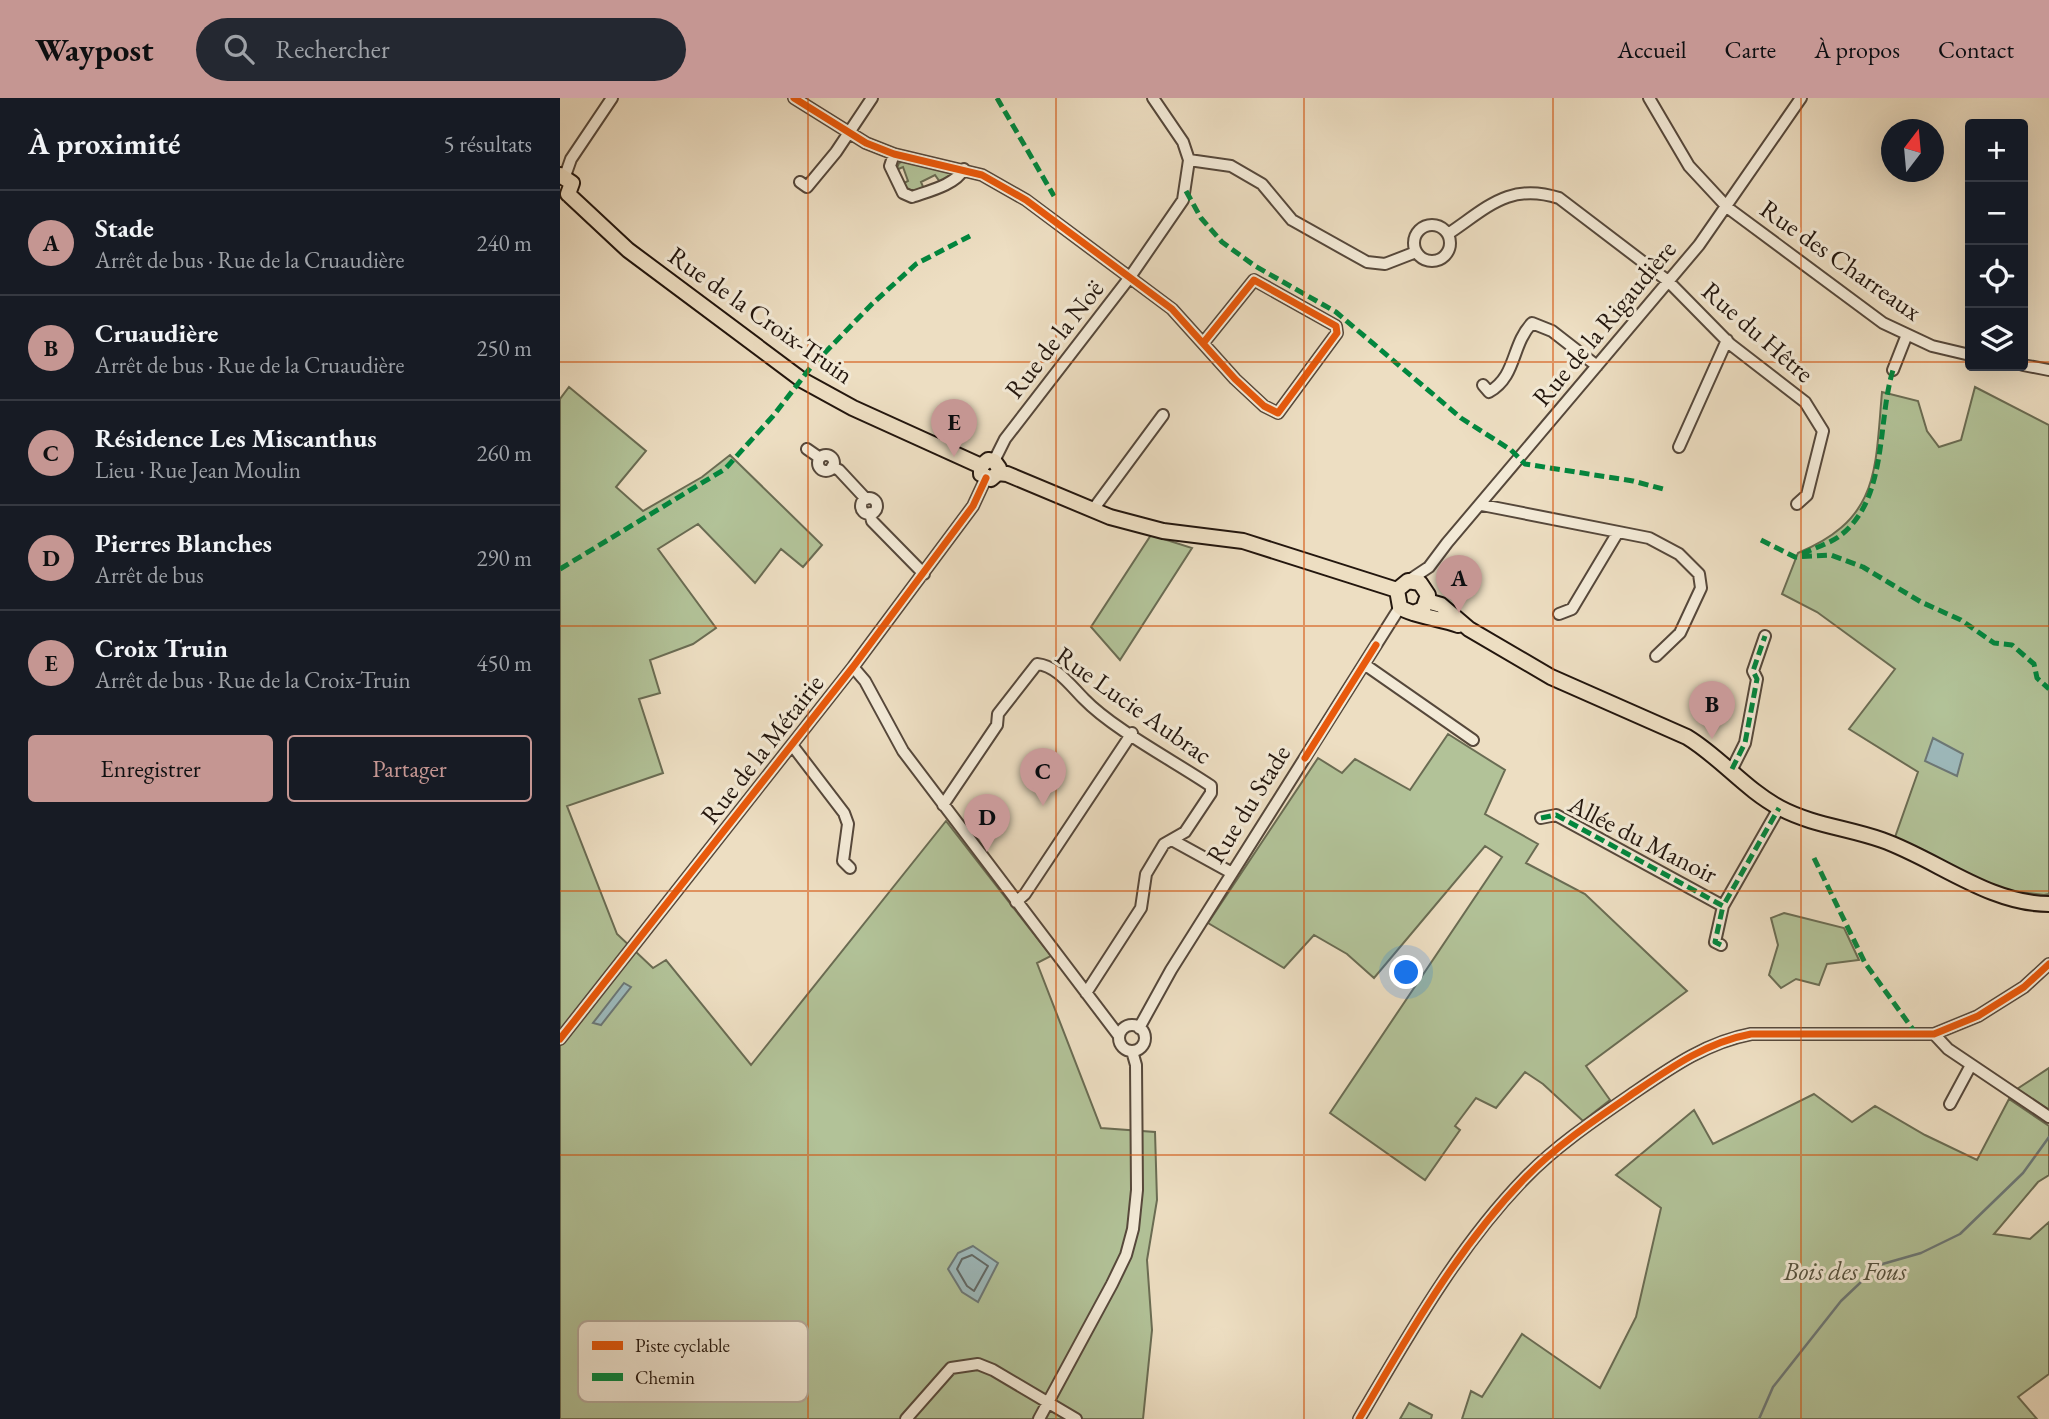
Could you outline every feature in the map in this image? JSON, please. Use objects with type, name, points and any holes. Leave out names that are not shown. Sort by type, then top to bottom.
[{"type":"main road","points":[[563,175],[572,183],[564,195]]},
{"type":"main road","name":"Rue de la Croix-Truin","points":[[564,195],[628,250],[803,380],[853,408],[1092,511],[1163,531],[1256,544],[1426,594],[1469,629]]},
{"type":"main road","points":[[1403,586],[1406,610]]},
{"type":"main road","points":[[1406,610],[1423,609],[1426,594]]},
{"type":"main road","points":[[1406,610],[1437,617],[1469,629],[1551,677],[1687,737],[1779,808],[1826,825],[1882,840],[2023,903],[2049,904]]},
{"type":"street","points":[[563,175],[612,98]]},
{"type":"street","points":[[794,98],[849,134],[894,154],[964,169],[997,182],[1026,200],[1172,309],[1236,379],[1264,406],[1278,413],[1337,333],[1336,326],[1319,314],[1254,280],[1204,342]]},
{"type":"street","points":[[800,182],[807,187],[849,134],[872,98]]},
{"type":"street","name":"Rue de la Noë","points":[[990,469],[1005,439],[1179,209],[1186,191],[1188,160],[1183,142],[1153,98]]},
{"type":"street","name":"Rue des Charreaux","points":[[1649,98],[1689,166],[1728,208],[1883,323],[1906,337],[1965,354]]},
{"type":"street","name":"Rue de la Rigaudière","points":[[1403,586],[1429,568],[1447,543],[1482,505],[1728,208],[1801,98]]},
{"type":"street","points":[[894,154],[890,166],[903,193],[912,197],[960,176],[964,169]]},
{"type":"street","points":[[1188,160],[1231,166],[1262,184],[1292,220],[1367,262],[1385,264],[1416,252]]},
{"type":"street","name":"Rue du Hêtre","points":[[1448,234],[1507,194],[1542,192],[1559,198],[1668,281],[1727,340],[1805,402],[1823,431],[1807,495],[1797,504]]},
{"type":"street","points":[[1434,225],[1448,234],[1450,246],[1443,257],[1426,260],[1416,252],[1415,236],[1423,227],[1434,225]]},
{"type":"street","points":[[1483,386],[1489,392],[1502,384],[1519,337],[1532,323],[1552,331],[1597,366]]},
{"type":"street","points":[[1893,370],[1906,337]]},
{"type":"street","points":[[1679,447],[1727,340]]},
{"type":"street","points":[[2028,366],[2049,370]]},
{"type":"street","points":[[1092,511],[1163,415]]},
{"type":"street","points":[[807,449],[820,458],[821,469],[832,467],[839,470],[866,499],[862,509],[870,513],[872,522],[923,573]]},
{"type":"street","name":"Rue de la Métairie","points":[[560,1039],[853,667],[973,506],[990,469]]},
{"type":"street","points":[[1482,505],[1649,538],[1679,554],[1699,574],[1701,588],[1680,633],[1656,656]]},
{"type":"street","points":[[1559,614],[1572,610],[1618,532]]},
{"type":"street","name":"Rue de la Rigaudière","points":[[1426,594],[1429,568]]},
{"type":"street","name":"Rue du Stade","points":[[1139,1028],[1232,873],[1364,664],[1406,610]]},
{"type":"street","points":[[1731,769],[1745,743],[1757,679],[1753,671],[1765,636]]},
{"type":"street","name":"Rue Lucie Aubrac","points":[[943,805],[997,725],[998,714],[1037,664],[1044,665],[1068,680],[1093,708],[1211,786],[1211,793],[1185,832],[1164,845],[1146,874],[1142,908],[1086,993]]},
{"type":"street","points":[[1364,664],[1473,740]]},
{"type":"street","points":[[853,667],[865,681],[903,751],[1119,1036],[1122,1047],[1132,1051]]},
{"type":"street","points":[[1016,902],[1025,894],[1132,733]]},
{"type":"street","points":[[792,746],[845,813],[848,824],[843,861],[850,868]]},
{"type":"street","name":"Allée du Manoir","points":[[1721,945],[1715,942],[1723,905],[1779,808]]},
{"type":"street","name":"Allée du Manoir","points":[[1541,818],[1556,815],[1723,905]]},
{"type":"street","points":[[1172,840],[1232,873]]},
{"type":"street","points":[[1359,1419],[1431,1298],[1523,1180],[1595,1119],[1668,1070],[1730,1038],[1751,1034],[1934,1034],[1978,1016],[2024,987],[2049,964]]},
{"type":"street","points":[[1119,1036],[1126,1027],[1139,1028],[1144,1042],[1132,1051]]},
{"type":"street","points":[[1934,1034],[1948,1049],[2049,1117]]},
{"type":"street","points":[[1039,1419],[1116,1274],[1133,1229],[1137,1190],[1136,1065],[1132,1051]]},
{"type":"street","points":[[1950,1104],[1971,1065]]},
{"type":"street","points":[[906,1419],[951,1368],[966,1365],[993,1370],[1076,1419]]},
{"type":"green space","points":[[904,161],[953,173],[940,182],[935,175],[921,182],[924,189],[912,192],[902,184],[908,181],[903,167],[896,170],[899,163]]},
{"type":"green space","points":[[569,387],[646,451],[616,487],[643,511],[702,477],[730,455],[822,545],[803,567],[781,549],[755,583],[698,524],[658,549],[716,628],[693,644],[650,660],[660,693],[639,699],[663,773],[567,806],[617,934],[653,968],[666,960],[751,1065],[946,821],[1051,956],[1037,963],[1101,1128],[1155,1132],[1157,1200],[1147,1260],[1152,1330],[1143,1419],[560,1419],[560,399]]},
{"type":"green space","points":[[1975,387],[2049,425],[2049,894],[2044,895],[2002,890],[1894,840],[1918,772],[1849,729],[1895,669],[1817,612],[1782,594],[1798,553],[1825,540],[1859,508],[1874,468],[1882,392],[1918,401],[1927,431],[1939,447],[1961,440]]},
{"type":"green space","points":[[1151,535],[1192,548],[1120,660],[1091,627]]},
{"type":"green space","points":[[1448,734],[1505,770],[1485,814],[1538,844],[1526,863],[1585,894],[1687,991],[1586,1066],[1610,1100],[1583,1121],[1543,1084],[1525,1072],[1496,1108],[1476,1098],[1455,1126],[1460,1130],[1425,1180],[1330,1113],[1502,857],[1485,846],[1374,978],[1347,954],[1314,935],[1284,968],[1208,923],[1318,758],[1342,773],[1355,759],[1410,790]]},
{"type":"green space","points":[[1784,913],[1844,928],[1859,960],[1827,964],[1819,985],[1796,979],[1781,988],[1769,975],[1778,945],[1771,918]]},
{"type":"green space","points":[[2049,1068],[2049,1110],[2017,1089]]},
{"type":"green space","name":"Bois des Fous","points":[[1814,1094],[1852,1122],[1875,1106],[1925,1135],[1977,1160],[2009,1099],[2049,1126],[2049,1175],[2038,1182],[1994,1234],[2030,1239],[2049,1222],[2049,1374],[2018,1397],[2037,1419],[1462,1419],[1471,1391],[1482,1397],[1522,1334],[1600,1388],[1636,1317],[1661,1208],[1616,1175],[1694,1110],[1713,1144]]},
{"type":"green space","points":[[1409,1403],[1432,1415],[1431,1419],[1400,1419]]},
{"type":"water","points":[[1933,738],[1963,754],[1957,776],[1925,761]]},
{"type":"water","points":[[624,983],[631,987],[601,1025],[593,1023]]},
{"type":"water","points":[[973,1246],[998,1263],[978,1302],[962,1292],[948,1269],[958,1253]]},
{"type":"waterway","points":[[1759,1419],[1773,1387],[1841,1301],[1879,1265],[1921,1253],[1960,1234],[2023,1173],[2049,1137]]},
{"type":"marked path","points":[[997,98],[1054,196]]},
{"type":"marked path","points":[[1186,191],[1201,218],[1222,242],[1255,266],[1336,312],[1461,418],[1511,450],[1525,464],[1633,481],[1663,489]]},
{"type":"marked path","points":[[560,569],[725,469],[773,416],[811,367],[872,304],[916,264],[970,236]]},
{"type":"marked path","points":[[1802,554],[1841,535],[1856,519],[1867,501],[1879,458],[1893,370]]},
{"type":"marked path","points":[[1761,540],[1795,557],[1831,555],[1863,567],[1921,602],[1961,620],[1994,643],[2012,645],[2034,664],[2037,678],[2049,689]]},
{"type":"marked path","points":[[1732,769],[1745,743],[1757,679],[1753,671],[1765,636]]},
{"type":"marked path","points":[[1541,818],[1556,815],[1723,906],[1779,808]]},
{"type":"marked path","points":[[1814,858],[1865,963],[1917,1035]]},
{"type":"marked path","points":[[1721,945],[1715,942],[1723,906]]},
{"type":"cycle path","points":[[794,98],[866,143],[894,154],[982,175],[1026,200],[1172,309],[1235,379],[1264,406],[1278,413],[1337,333],[1336,326],[1254,280],[1204,342]]},
{"type":"cycle path","points":[[560,1039],[853,667],[973,506],[986,478]]},
{"type":"cycle path","points":[[1305,758],[1376,645]]},
{"type":"cycle path","points":[[1359,1419],[1435,1294],[1500,1205],[1565,1142],[1664,1072],[1706,1049],[1751,1034],[1934,1034],[1978,1016],[2024,987],[2049,964]]},
{"type":"place","name":"Croix Truin","points":[[954,457]]},
{"type":"place","name":"Stade","points":[[1459,613]]},
{"type":"place","name":"Cruaudière","points":[[1712,739]]},
{"type":"place","name":"Résidence Les Miscanthus","points":[[1043,806]]},
{"type":"place","name":"Pierres Blanches","points":[[987,852]]}]
